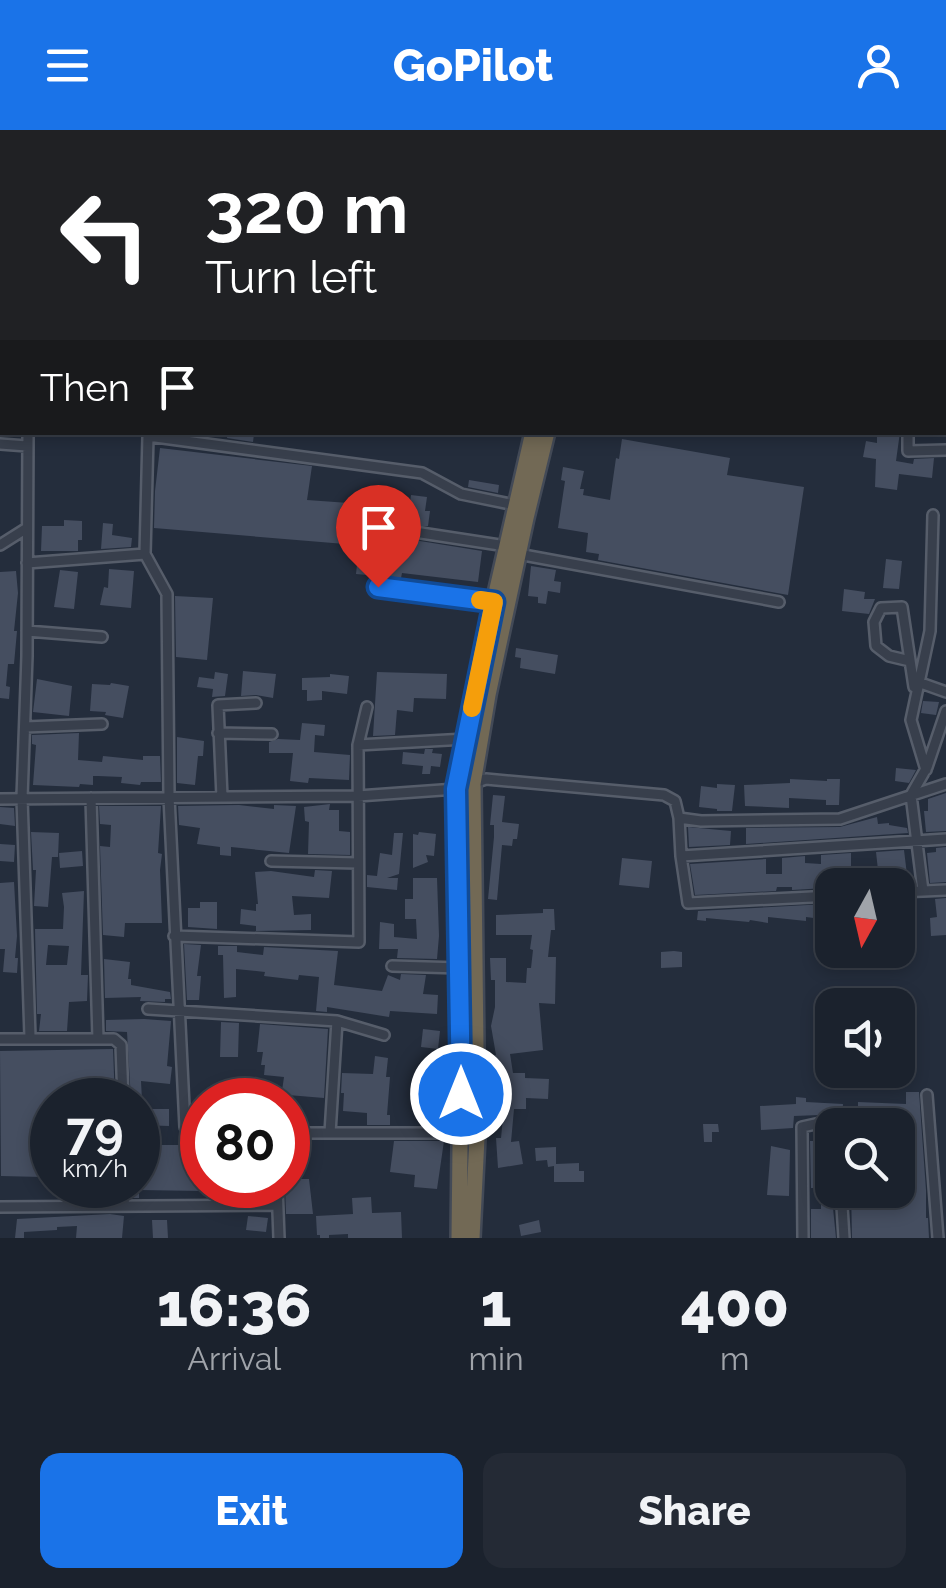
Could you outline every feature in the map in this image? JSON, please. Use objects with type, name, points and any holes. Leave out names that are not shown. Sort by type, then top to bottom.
[{"type":"highway","points":[[472,1238],[477,1138],[464,786],[488,695],[512,550],[515,505],[532,435]]},
{"type":"highway","points":[[459,1238],[466,739],[494,602],[547,435]]},
{"type":"street","points":[[28,435],[22,798],[30,1037]]},
{"type":"street","points":[[908,435],[908,451],[946,450]]},
{"type":"street","points":[[182,1078],[168,797],[167,594],[146,554],[148,436],[422,473],[461,494],[515,505]]},
{"type":"street","points":[[0,444],[28,446]]},
{"type":"street","points":[[926,770],[911,720],[930,631],[933,514]]},
{"type":"street","points":[[0,545],[27,528]]},
{"type":"street","points":[[421,533],[779,602]]},
{"type":"street","points":[[27,563],[146,554]]},
{"type":"street","points":[[378,587],[494,602]]},
{"type":"street","points":[[910,661],[889,656],[876,646],[874,622],[881,608],[902,607],[910,661],[915,695]]},
{"type":"street","points":[[27,631],[102,638]]},
{"type":"street","points":[[918,682],[946,692]]},
{"type":"street","points":[[222,796],[218,705],[256,703]]},
{"type":"street","points":[[174,936],[359,942],[358,745],[367,707]]},
{"type":"street","points":[[923,890],[911,795],[926,770],[946,711]]},
{"type":"street","points":[[25,727],[102,724]]},
{"type":"street","points":[[218,733],[272,734]]},
{"type":"street","points":[[358,745],[466,739]]},
{"type":"street","points":[[0,800],[358,796],[464,786],[486,778],[664,795],[674,801],[679,818],[680,856],[688,903],[815,897]]},
{"type":"street","points":[[679,818],[840,819],[946,784]]},
{"type":"street","points":[[91,798],[98,1039]]},
{"type":"street","points":[[680,856],[946,839]]},
{"type":"street","points":[[271,862],[358,863]]},
{"type":"street","points":[[915,891],[946,890]]},
{"type":"street","points":[[392,966],[460,968]]},
{"type":"street","points":[[148,1009],[337,1021],[384,1034]]},
{"type":"street","points":[[330,1133],[337,1021]]},
{"type":"street","points":[[0,1039],[114,1039],[121,1044],[122,1078]]},
{"type":"street","points":[[927,1094],[938,1238]]},
{"type":"street","points":[[803,1238],[802,1127],[815,1124]]},
{"type":"street","points":[[310,1133],[461,1133]]},
{"type":"street","points":[[0,1208],[30,1208]]},
{"type":"street","points":[[277,1208],[280,1238]]},
{"type":"street","points":[[842,1208],[844,1238]]},
{"type":"building","points":[[228,435],[254,435],[253,442],[227,438]]},
{"type":"building","points":[[877,435],[900,435],[896,461],[913,464],[914,459],[934,458],[932,478],[899,474],[897,490],[875,487],[876,459],[863,457],[866,441],[877,443]]},
{"type":"building","points":[[622,439],[730,458],[727,475],[804,487],[788,595],[598,560],[599,554],[586,552],[588,533],[558,528],[565,481],[561,480],[563,467],[584,471],[580,489],[584,489],[583,495],[610,500]]},
{"type":"building","points":[[160,448],[312,466],[307,500],[409,510],[411,495],[427,497],[428,526],[415,527],[414,537],[482,551],[478,582],[402,573],[401,578],[356,574],[365,532],[346,530],[345,544],[154,528]]},
{"type":"building","points":[[469,480],[499,485],[498,493],[468,487]]},
{"type":"building","points":[[64,520],[82,521],[78,551],[41,551],[42,526],[64,526]]},
{"type":"building","points":[[103,523],[113,524],[112,535],[132,538],[131,547],[101,549]]},
{"type":"building","points":[[886,559],[902,561],[899,589],[883,588]]},
{"type":"building","points":[[531,566],[556,570],[554,581],[561,582],[560,593],[548,591],[546,604],[538,603],[538,597],[528,596]]},
{"type":"building","points":[[109,569],[134,571],[131,608],[100,605],[104,587],[108,588]]},
{"type":"building","points":[[60,570],[78,572],[74,609],[54,607]]},
{"type":"building","points":[[16,571],[17,631],[14,664],[8,664],[9,699],[0,698],[0,572]]},
{"type":"building","points":[[844,589],[865,592],[864,599],[875,599],[869,614],[842,611]]},
{"type":"building","points":[[175,596],[213,598],[207,660],[176,657]]},
{"type":"building","points":[[516,648],[558,655],[555,674],[520,668]]},
{"type":"building","points":[[243,671],[276,674],[273,698],[241,696]]},
{"type":"building","points":[[215,672],[228,674],[225,696],[212,697],[213,689],[197,687],[199,677],[214,679]]},
{"type":"building","points":[[377,672],[447,674],[446,699],[414,698],[413,712],[397,710],[395,735],[373,736]]},
{"type":"building","points":[[349,676],[347,694],[322,691],[322,700],[307,701],[302,678]]},
{"type":"building","points":[[37,679],[72,686],[69,716],[33,712]]},
{"type":"building","points":[[92,684],[129,686],[123,718],[90,711]]},
{"type":"building","points":[[923,701],[939,702],[936,715],[921,713]]},
{"type":"building","points":[[302,723],[325,725],[324,736],[315,735],[314,752],[350,755],[349,780],[290,781],[293,753],[269,753],[269,742],[300,740]]},
{"type":"building","points":[[79,733],[78,760],[102,762],[103,756],[143,760],[143,756],[160,756],[161,782],[140,785],[121,783],[122,777],[93,776],[93,785],[33,785],[36,745],[32,744],[32,735]]},
{"type":"building","points":[[177,737],[204,741],[195,785],[177,783]]},
{"type":"building","points":[[425,749],[442,754],[440,767],[431,766],[430,774],[422,774],[423,766],[402,764],[403,752],[424,754]]},
{"type":"building","points":[[896,768],[916,770],[909,783],[895,781]]},
{"type":"building","points":[[790,779],[840,779],[839,805],[826,805],[826,800],[789,798],[789,808],[745,806],[744,785],[790,783]]},
{"type":"building","points":[[717,784],[735,785],[732,811],[699,807],[701,786],[717,788]]},
{"type":"building","points":[[946,793],[946,831],[926,832],[924,811],[928,811],[928,799]]},
{"type":"building","points":[[493,795],[505,796],[502,822],[519,824],[512,846],[502,845],[497,900],[488,899],[494,837],[494,825],[490,825]]},
{"type":"building","points":[[330,804],[329,810],[339,810],[339,831],[350,832],[350,855],[308,854],[309,822],[305,821],[304,807]]},
{"type":"building","points":[[274,805],[296,806],[289,853],[231,847],[231,856],[220,855],[220,847],[197,844],[200,828],[179,825],[178,806],[274,809]]},
{"type":"building","points":[[99,806],[161,806],[158,853],[162,854],[162,923],[125,923],[124,937],[103,935],[100,846],[110,847],[111,825],[100,824]]},
{"type":"building","points":[[0,807],[14,808],[15,826],[0,824]]},
{"type":"building","points":[[877,817],[878,824],[907,828],[908,833],[746,844],[746,828],[840,827]]},
{"type":"building","points":[[688,827],[731,831],[730,845],[689,847]]},
{"type":"building","points":[[31,832],[59,833],[58,857],[52,857],[48,907],[34,906],[36,870]]},
{"type":"building","points":[[394,833],[403,833],[399,874],[387,878],[398,878],[397,890],[367,887],[367,875],[377,876],[380,853],[392,855]]},
{"type":"building","points":[[413,834],[436,834],[434,856],[426,855],[428,862],[413,868]]},
{"type":"building","points":[[0,844],[15,845],[14,862],[0,861]]},
{"type":"building","points":[[946,847],[946,882],[930,883],[927,853]]},
{"type":"building","points":[[904,850],[906,868],[878,868],[876,852]]},
{"type":"building","points":[[82,851],[83,866],[60,868],[59,853]]},
{"type":"building","points":[[851,853],[851,868],[815,868],[815,889],[777,887],[776,891],[695,895],[690,864],[766,859],[766,874],[782,874],[782,858],[805,856],[805,863],[821,864],[821,855]]},
{"type":"building","points":[[622,858],[652,861],[649,888],[619,885]]},
{"type":"building","points":[[315,870],[332,871],[329,898],[292,896],[294,915],[311,914],[311,930],[256,931],[256,926],[240,924],[241,909],[256,911],[255,872],[314,877]]},
{"type":"building","points":[[413,878],[437,878],[437,959],[397,958],[398,949],[379,949],[380,922],[394,924],[394,937],[417,939],[416,919],[405,919],[405,899],[413,899]]},
{"type":"building","points":[[14,882],[17,973],[3,972],[5,949],[0,949],[0,883]]},
{"type":"building","points":[[84,891],[81,975],[88,975],[87,1001],[69,1002],[67,1031],[39,1031],[35,929],[63,929],[62,893]],"holes":[[[48,945],[69,946],[67,965],[46,965]]]},
{"type":"building","points":[[946,898],[946,935],[931,936],[930,918],[937,917],[935,899]]},
{"type":"building","points":[[200,902],[217,902],[217,929],[188,927],[188,908],[200,908]]},
{"type":"building","points":[[815,905],[815,918],[806,917],[806,921],[768,917],[768,923],[706,921],[697,920],[698,911]]},
{"type":"building","points":[[543,909],[554,909],[555,930],[551,930],[548,957],[556,957],[555,1004],[539,1003],[543,1050],[510,1054],[513,1073],[549,1079],[548,1099],[526,1098],[526,1109],[514,1109],[511,1142],[519,1141],[523,1164],[498,1168],[496,1138],[501,1138],[504,1108],[496,1108],[497,1066],[492,1067],[490,1056],[496,1055],[491,1026],[495,980],[491,980],[490,958],[506,958],[506,982],[526,983],[533,950],[532,935],[496,935],[496,915],[543,913]]},
{"type":"building","points":[[184,944],[201,945],[199,1000],[187,1000]]},
{"type":"building","points":[[218,946],[237,946],[237,952],[263,955],[264,947],[338,951],[334,985],[382,991],[388,975],[400,980],[401,974],[426,975],[423,994],[438,995],[437,1014],[390,1011],[389,1017],[327,1007],[327,1012],[316,1011],[319,977],[299,975],[298,980],[236,969],[236,997],[224,998],[223,955],[218,955]]},
{"type":"building","points":[[661,952],[682,952],[682,967],[661,968]]},
{"type":"building","points":[[104,959],[130,962],[131,985],[170,992],[171,999],[165,1002],[140,1001],[141,997],[105,998]]},
{"type":"building","points":[[106,1020],[171,1021],[167,1066],[172,1067],[170,1084],[160,1083],[160,1078],[130,1078],[127,1032],[106,1031]]},
{"type":"building","points":[[221,1022],[239,1023],[238,1057],[220,1057]]},
{"type":"building","points":[[260,1024],[328,1029],[324,1098],[310,1097],[310,1078],[264,1075],[263,1052],[257,1052]]},
{"type":"building","points":[[423,1029],[440,1031],[438,1049],[421,1047]]},
{"type":"building","points":[[113,1049],[114,1078],[30,1078],[30,1177],[1,1176],[0,1051]]},
{"type":"building","points":[[375,1056],[388,1058],[390,1125],[367,1125],[367,1113],[343,1111],[342,1073],[373,1074]]},
{"type":"building","points":[[429,1064],[442,1066],[440,1083],[426,1081]]},
{"type":"building","points":[[906,1092],[919,1092],[929,1238],[852,1238],[851,1208],[915,1208],[915,1108],[858,1108],[858,1102],[906,1104]]},
{"type":"building","points":[[796,1097],[806,1098],[806,1102],[843,1104],[843,1108],[815,1108],[815,1115],[794,1116],[793,1128],[761,1130],[760,1106],[796,1104]]},
{"type":"building","points":[[160,1109],[169,1109],[169,1126],[160,1126]]},
{"type":"building","points":[[703,1124],[718,1124],[719,1132],[712,1132],[712,1142],[704,1142]]},
{"type":"building","points":[[394,1141],[444,1141],[437,1189],[414,1187],[415,1175],[390,1172]]},
{"type":"building","points":[[810,1141],[815,1141],[815,1188],[811,1188]]},
{"type":"building","points":[[160,1145],[180,1145],[180,1191],[160,1190]]},
{"type":"building","points":[[771,1146],[790,1150],[789,1196],[767,1195]]},
{"type":"building","points":[[556,1147],[556,1164],[579,1163],[584,1182],[554,1182],[554,1166],[548,1167],[547,1160],[536,1161],[535,1148]]},
{"type":"building","points":[[310,1188],[313,1214],[286,1214],[286,1208],[310,1208]]},
{"type":"building","points":[[371,1197],[372,1213],[401,1212],[402,1238],[317,1235],[316,1216],[353,1214],[352,1198]]},
{"type":"building","points":[[833,1208],[836,1238],[811,1238],[811,1209]]},
{"type":"building","points":[[124,1216],[122,1238],[76,1238],[77,1226],[24,1232],[24,1238],[15,1238],[17,1219]]},
{"type":"building","points":[[248,1216],[268,1218],[266,1232],[246,1230]]},
{"type":"building","points":[[152,1220],[167,1220],[168,1238],[153,1238]]},
{"type":"building","points":[[539,1220],[541,1232],[521,1236],[519,1225]]},
{"type":"slow traffic","points":[[472,708],[494,602],[480,600]]},
{"type":"route","points":[[378,587],[494,602],[456,789],[461,1094]]}]
